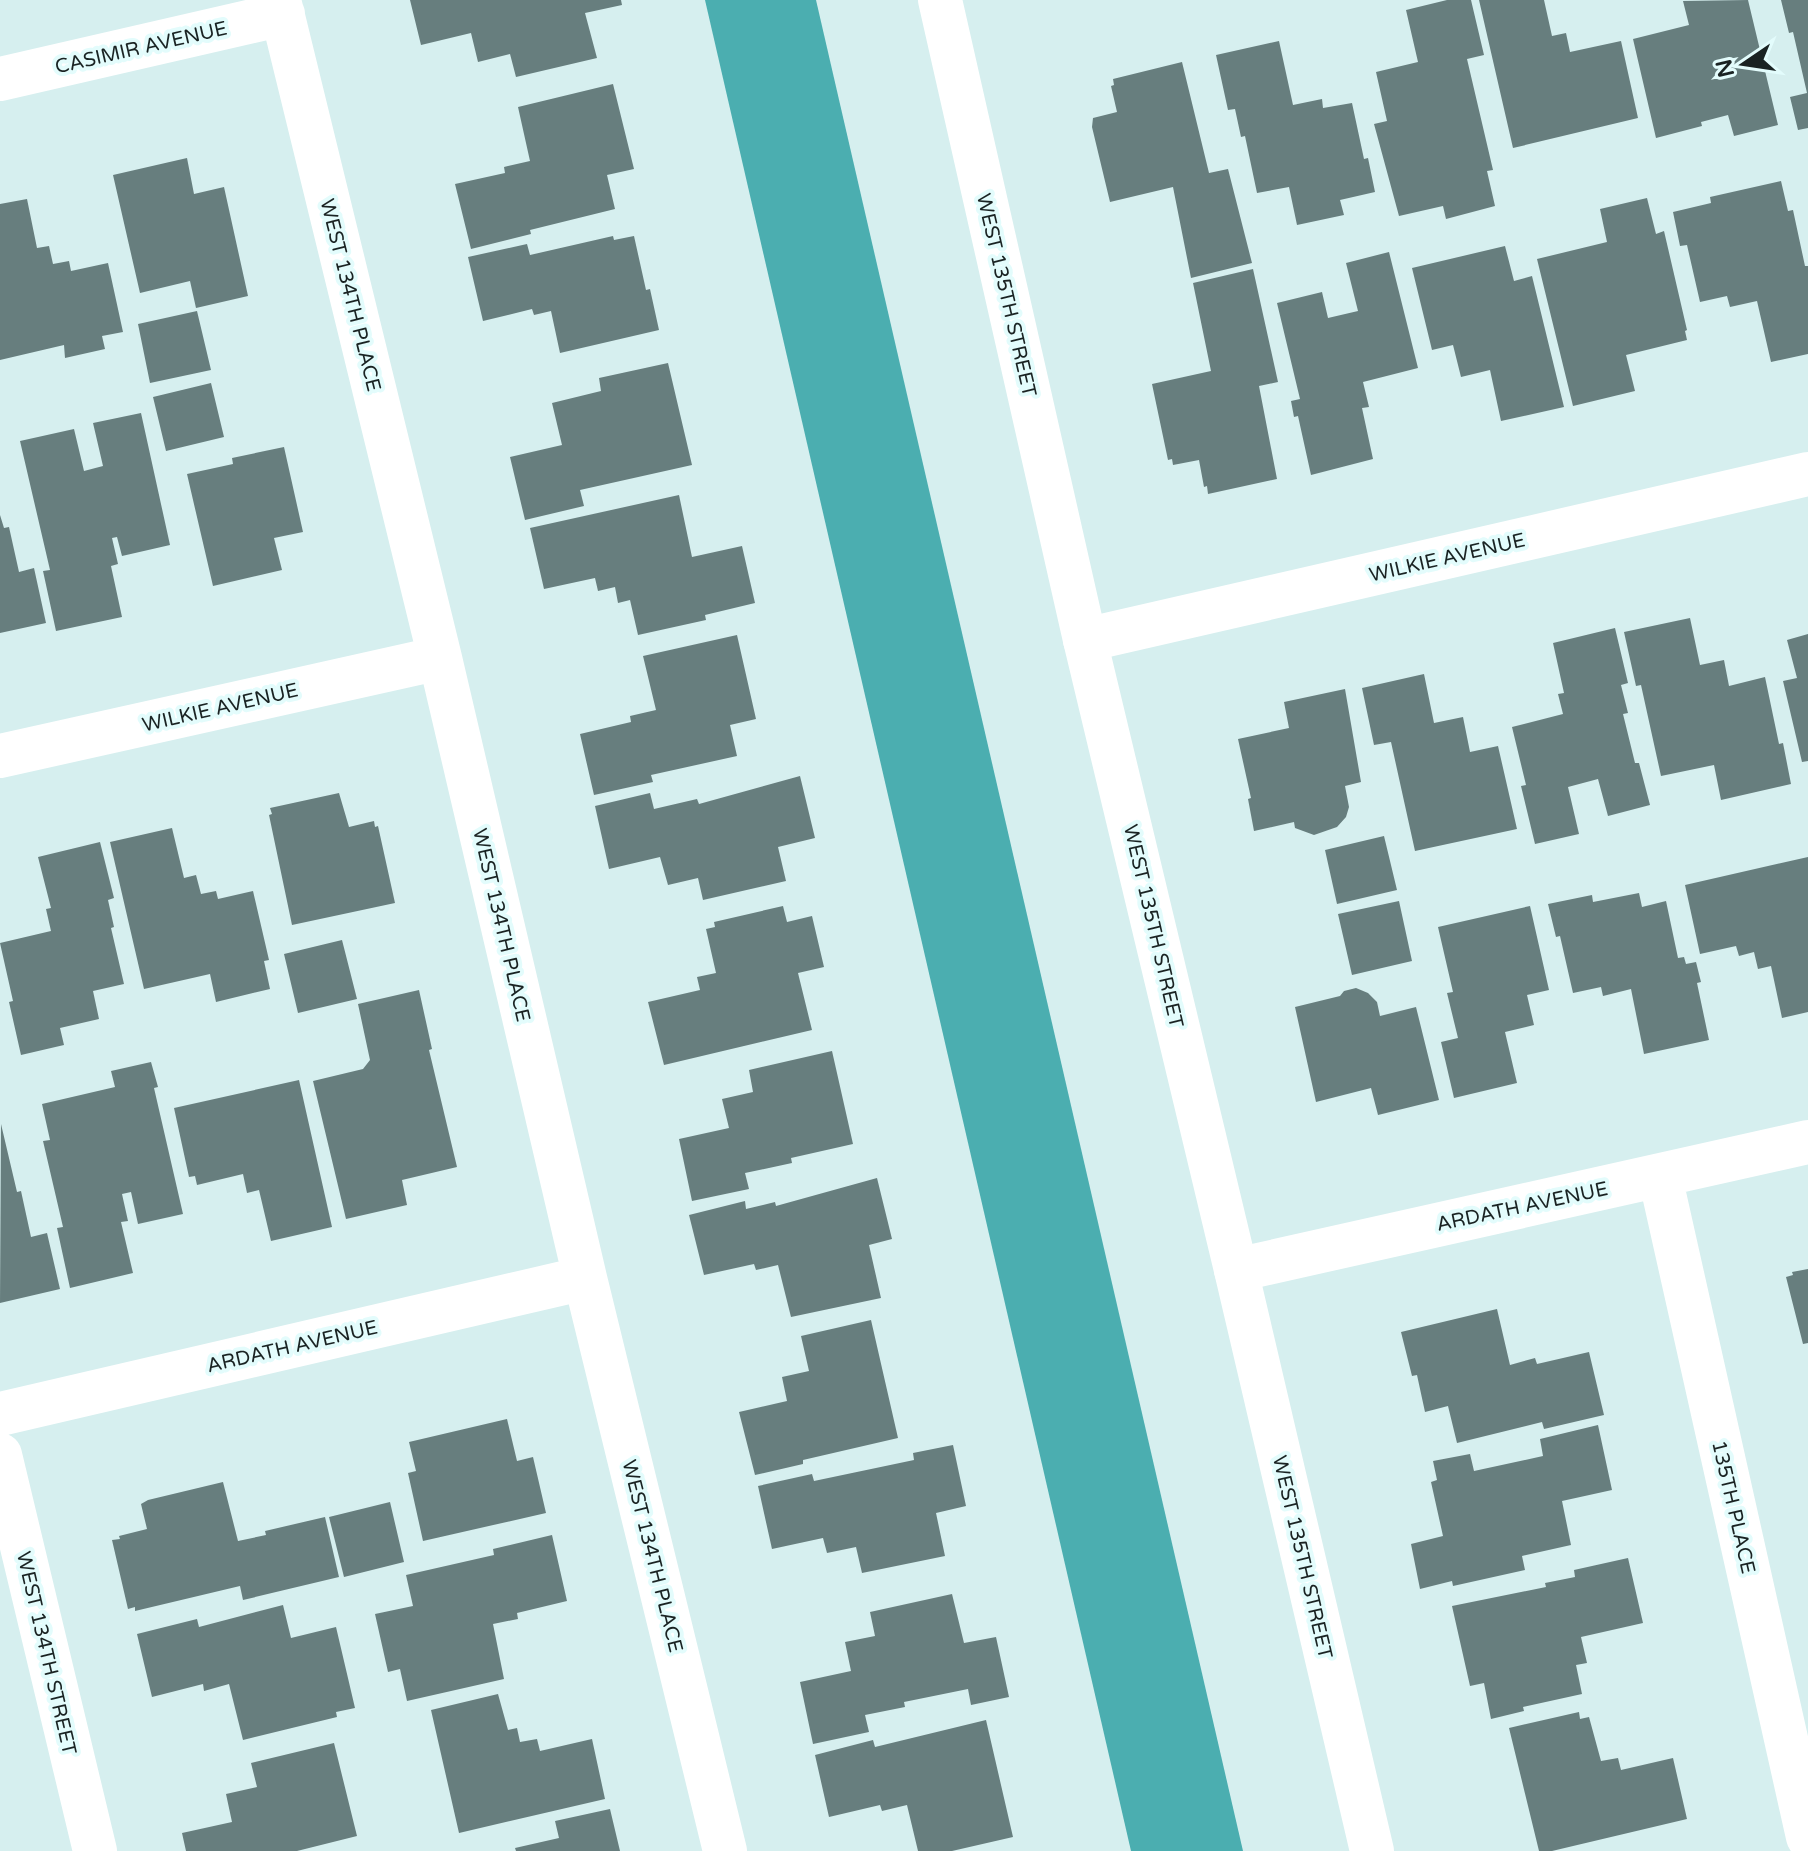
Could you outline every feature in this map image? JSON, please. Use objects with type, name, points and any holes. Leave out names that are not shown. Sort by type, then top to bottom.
[{"type":"street","name":"WEST 135TH STREET","points":[[949,2],[1085,640],[1372,1851]]},
{"type":"street","name":"CASIMIR AVENUE","points":[[0,79],[281,7]]},
{"type":"street","name":"WEST 134TH PLACE","points":[[281,7],[725,1851]]},
{"type":"street","name":"WILKIE AVENUE","points":[[1085,640],[1808,474]]},
{"type":"street","name":"WILKIE AVENUE","points":[[0,756],[440,658]]},
{"type":"street","name":"ARDATH AVENUE","points":[[1236,1270],[1808,1142]]},
{"type":"street","name":"135TH PLACE","points":[[1660,1176],[1808,1837]]},
{"type":"street","name":"ARDATH AVENUE","points":[[0,1414],[585,1278]]},
{"type":"street","name":"WEST 134TH STREET","points":[[0,1455],[95,1851]]},
{"type":"water","points":[[705,0],[816,0],[1243,1851],[1131,1851]]},
{"type":"building","points":[[410,0],[621,0],[622,5],[585,13],[597,58],[516,77],[510,54],[478,62],[471,33],[421,45]]},
{"type":"building","points":[[1447,0],[1471,0],[1484,55],[1467,59],[1493,170],[1487,171],[1495,206],[1446,219],[1443,206],[1399,216],[1374,124],[1387,121],[1376,72],[1418,62],[1406,10]]},
{"type":"building","points":[[1479,0],[1544,0],[1552,36],[1566,33],[1570,52],[1621,41],[1638,118],[1513,148]]},
{"type":"building","points":[[1748,0],[1778,125],[1734,136],[1728,115],[1701,122],[1702,126],[1656,138],[1633,39],[1689,25],[1683,1]]},
{"type":"building","points":[[1781,0],[1808,0],[1808,128],[1798,130],[1790,97],[1807,93],[1793,32],[1789,33]]},
{"type":"building","points":[[1279,41],[1293,105],[1322,99],[1323,108],[1352,103],[1375,192],[1340,200],[1344,215],[1297,225],[1289,187],[1257,193],[1245,136],[1241,137],[1235,109],[1228,110],[1216,55]]},
{"type":"building","points":[[1182,62],[1209,173],[1228,169],[1252,263],[1191,278],[1173,187],[1110,202],[1092,127],[1093,118],[1117,112],[1111,86],[1114,85],[1113,79]]},
{"type":"building","points":[[613,84],[634,169],[607,175],[615,209],[530,230],[531,234],[471,249],[455,184],[505,173],[504,167],[530,161],[518,107]]},
{"type":"building","points":[[187,158],[194,194],[224,187],[248,296],[196,308],[190,281],[140,293],[113,175]]},
{"type":"building","points":[[1781,181],[1788,211],[1793,210],[1805,266],[1808,266],[1808,354],[1771,362],[1757,301],[1730,307],[1727,296],[1700,302],[1687,245],[1680,246],[1673,212],[1711,203],[1710,197]]},
{"type":"building","points":[[1647,198],[1656,234],[1664,231],[1687,340],[1626,355],[1635,391],[1573,406],[1537,259],[1607,242],[1600,209]]},
{"type":"building","points":[[27,199],[37,248],[49,246],[53,264],[69,261],[71,271],[108,263],[123,332],[102,336],[105,349],[65,358],[64,345],[0,360],[0,204]]},
{"type":"building","points":[[613,236],[614,240],[634,236],[659,330],[560,353],[551,311],[534,315],[532,309],[483,321],[468,257],[527,244],[530,255]]},
{"type":"building","points":[[1505,246],[1514,281],[1532,276],[1564,407],[1501,421],[1490,370],[1461,377],[1453,345],[1432,350],[1412,268]]},
{"type":"building","points":[[1389,252],[1418,368],[1363,382],[1369,407],[1362,408],[1373,459],[1311,475],[1298,416],[1294,417],[1291,401],[1300,399],[1277,303],[1322,292],[1328,318],[1358,311],[1346,263]]},
{"type":"building","points":[[1253,269],[1278,382],[1259,386],[1277,479],[1208,494],[1199,460],[1173,465],[1172,459],[1168,460],[1152,384],[1211,371],[1193,283]]},
{"type":"building","points":[[197,311],[211,370],[150,383],[138,324]]},
{"type":"building","points":[[668,363],[692,465],[580,490],[584,506],[525,520],[510,457],[562,445],[552,403],[601,391],[599,378]]},
{"type":"building","points":[[211,383],[224,437],[166,451],[153,397]]},
{"type":"building","points":[[141,413],[170,545],[122,556],[117,537],[112,538],[118,564],[111,566],[122,617],[56,631],[43,571],[50,570],[20,441],[74,429],[84,471],[103,466],[93,423]]},
{"type":"building","points":[[284,447],[303,532],[274,538],[282,570],[213,586],[187,474],[233,464],[232,458]]},
{"type":"building","points":[[679,495],[692,557],[742,546],[755,603],[705,615],[706,620],[638,635],[630,600],[618,603],[615,587],[598,591],[595,578],[544,589],[530,528]]},
{"type":"building","points":[[0,515],[4,528],[9,527],[19,572],[34,568],[46,623],[0,633]]},
{"type":"building","points":[[1690,618],[1700,665],[1724,660],[1729,686],[1765,677],[1791,784],[1721,800],[1714,765],[1661,776],[1641,685],[1636,686],[1624,632]]},
{"type":"building","points":[[1615,628],[1628,683],[1621,685],[1628,713],[1623,714],[1635,763],[1639,763],[1650,805],[1608,816],[1598,779],[1568,787],[1579,834],[1535,844],[1521,786],[1526,785],[1512,727],[1563,714],[1558,694],[1564,693],[1553,643]]},
{"type":"building","points":[[1808,634],[1808,761],[1802,762],[1783,681],[1797,678],[1787,640]]},
{"type":"building","points":[[737,635],[756,719],[730,725],[737,756],[651,775],[653,782],[594,795],[580,734],[631,722],[630,716],[656,710],[643,656]]},
{"type":"building","points":[[1424,674],[1434,723],[1463,717],[1470,752],[1498,746],[1517,829],[1415,851],[1391,742],[1374,745],[1362,688]]},
{"type":"building","points":[[1345,689],[1361,782],[1345,786],[1349,807],[1346,817],[1337,827],[1314,835],[1295,828],[1294,822],[1254,831],[1248,799],[1251,798],[1238,739],[1289,728],[1284,702]]},
{"type":"building","points":[[800,776],[815,838],[778,847],[786,881],[703,900],[698,878],[668,885],[660,857],[609,869],[595,806],[650,793],[654,809],[697,799],[699,804]]},
{"type":"building","points":[[339,793],[349,827],[374,821],[375,827],[378,826],[395,903],[292,925],[270,808]]},
{"type":"building","points":[[172,828],[184,878],[196,875],[201,894],[216,891],[218,899],[253,891],[269,960],[264,961],[270,989],[216,1002],[210,974],[144,989],[110,842]]},
{"type":"building","points":[[1384,836],[1397,890],[1337,904],[1325,850]]},
{"type":"building","points":[[100,842],[114,898],[108,900],[114,927],[111,928],[124,984],[93,991],[99,1019],[60,1028],[64,1045],[21,1055],[0,943],[51,931],[46,909],[51,908],[38,857]]},
{"type":"building","points":[[1808,857],[1808,1012],[1782,1018],[1771,966],[1758,969],[1754,952],[1739,956],[1736,946],[1700,954],[1685,885]]},
{"type":"building","points":[[1639,893],[1642,907],[1666,901],[1678,958],[1684,957],[1686,964],[1696,962],[1701,982],[1697,983],[1709,1040],[1644,1054],[1631,989],[1603,996],[1601,987],[1573,993],[1560,936],[1556,937],[1548,904],[1592,895],[1593,902]]},
{"type":"building","points":[[1399,901],[1412,961],[1352,975],[1338,914]]},
{"type":"building","points":[[783,906],[787,922],[812,916],[824,967],[798,973],[812,1030],[664,1065],[648,1002],[700,990],[697,977],[716,973],[706,929],[715,927],[714,922]]},
{"type":"building","points":[[1530,906],[1549,990],[1527,995],[1534,1025],[1505,1032],[1517,1083],[1454,1098],[1441,1042],[1458,1038],[1447,993],[1453,992],[1438,927]]},
{"type":"building","points":[[342,940],[357,999],[298,1013],[284,954]]},
{"type":"building","points":[[1356,988],[1368,993],[1377,1002],[1380,1016],[1416,1007],[1439,1100],[1378,1115],[1371,1088],[1316,1102],[1295,1007],[1340,996],[1344,991]]},
{"type":"building","points":[[419,990],[432,1049],[429,1050],[457,1167],[402,1180],[407,1205],[346,1219],[313,1081],[363,1069],[370,1060],[358,1004]]},
{"type":"building","points":[[832,1051],[853,1144],[791,1158],[792,1163],[745,1173],[749,1189],[692,1201],[679,1139],[729,1128],[722,1099],[753,1092],[749,1070]]},
{"type":"building","points":[[151,1062],[158,1087],[154,1088],[183,1214],[138,1224],[131,1192],[122,1194],[128,1221],[121,1222],[133,1273],[70,1288],[57,1228],[63,1227],[43,1141],[50,1140],[42,1104],[115,1087],[111,1071]]},
{"type":"building","points":[[299,1080],[332,1227],[271,1241],[259,1190],[247,1193],[243,1174],[197,1185],[195,1176],[189,1177],[174,1108]]},
{"type":"building","points":[[1,1124],[31,1237],[47,1233],[60,1289],[0,1303]]},
{"type":"building","points":[[877,1178],[892,1239],[869,1245],[881,1298],[791,1317],[778,1265],[756,1270],[754,1264],[704,1275],[689,1215],[745,1201],[746,1209],[775,1202],[776,1206]]},
{"type":"building","points":[[1808,1269],[1808,1343],[1803,1344],[1786,1277],[1793,1275],[1792,1272]]},
{"type":"building","points":[[1497,1309],[1510,1365],[1535,1358],[1537,1364],[1589,1352],[1604,1415],[1544,1429],[1542,1422],[1457,1443],[1448,1406],[1425,1412],[1417,1375],[1412,1376],[1401,1332]]},
{"type":"building","points":[[871,1320],[898,1438],[803,1460],[803,1464],[755,1475],[739,1412],[787,1401],[782,1377],[809,1371],[801,1336]]},
{"type":"building","points":[[507,1419],[517,1461],[533,1457],[546,1513],[423,1541],[408,1473],[416,1471],[409,1442]]},
{"type":"building","points":[[1598,1425],[1612,1490],[1562,1501],[1571,1545],[1522,1556],[1525,1570],[1453,1586],[1452,1581],[1420,1589],[1411,1544],[1443,1536],[1431,1482],[1437,1480],[1433,1461],[1470,1454],[1474,1471],[1543,1456],[1540,1439]]},
{"type":"building","points":[[953,1445],[966,1506],[936,1513],[945,1556],[862,1573],[856,1547],[827,1553],[823,1538],[772,1549],[758,1486],[812,1474],[814,1481],[914,1460],[913,1453]]},
{"type":"building","points":[[223,1482],[238,1541],[266,1535],[265,1531],[325,1517],[339,1577],[243,1600],[240,1586],[135,1611],[135,1607],[128,1609],[112,1540],[147,1529],[141,1504],[148,1500]]},
{"type":"building","points":[[390,1502],[404,1562],[344,1577],[329,1517]]},
{"type":"building","points":[[552,1535],[567,1601],[517,1613],[518,1619],[493,1624],[504,1679],[407,1701],[400,1669],[388,1672],[375,1614],[413,1606],[406,1575],[494,1555],[493,1549]]},
{"type":"building","points":[[1628,1558],[1643,1623],[1581,1637],[1587,1663],[1576,1665],[1582,1694],[1523,1707],[1524,1711],[1491,1719],[1484,1683],[1470,1686],[1452,1606],[1546,1587],[1545,1583],[1575,1577],[1574,1570]]},
{"type":"building","points":[[952,1594],[964,1643],[996,1637],[1009,1697],[971,1705],[968,1689],[904,1702],[905,1707],[865,1715],[869,1732],[813,1744],[800,1682],[851,1671],[845,1642],[875,1636],[870,1612]]},
{"type":"building","points":[[283,1605],[291,1638],[336,1627],[355,1708],[336,1712],[337,1717],[243,1740],[229,1684],[204,1691],[203,1684],[152,1697],[137,1634],[197,1619],[199,1627]]},
{"type":"building","points":[[498,1694],[508,1730],[517,1728],[520,1742],[537,1739],[540,1751],[592,1739],[605,1799],[459,1833],[431,1710]]},
{"type":"building","points":[[1579,1712],[1580,1719],[1589,1717],[1601,1761],[1618,1758],[1621,1770],[1673,1758],[1687,1819],[1552,1851],[1539,1851],[1509,1728]]},
{"type":"building","points":[[986,1720],[1013,1837],[952,1851],[918,1851],[907,1805],[882,1811],[880,1805],[829,1817],[815,1755],[873,1740],[875,1747]]},
{"type":"building","points":[[334,1743],[357,1836],[297,1851],[186,1851],[182,1833],[232,1822],[226,1794],[257,1787],[251,1763]]},
{"type":"building","points":[[610,1809],[620,1851],[516,1851],[515,1848],[559,1838],[555,1821]]}]
